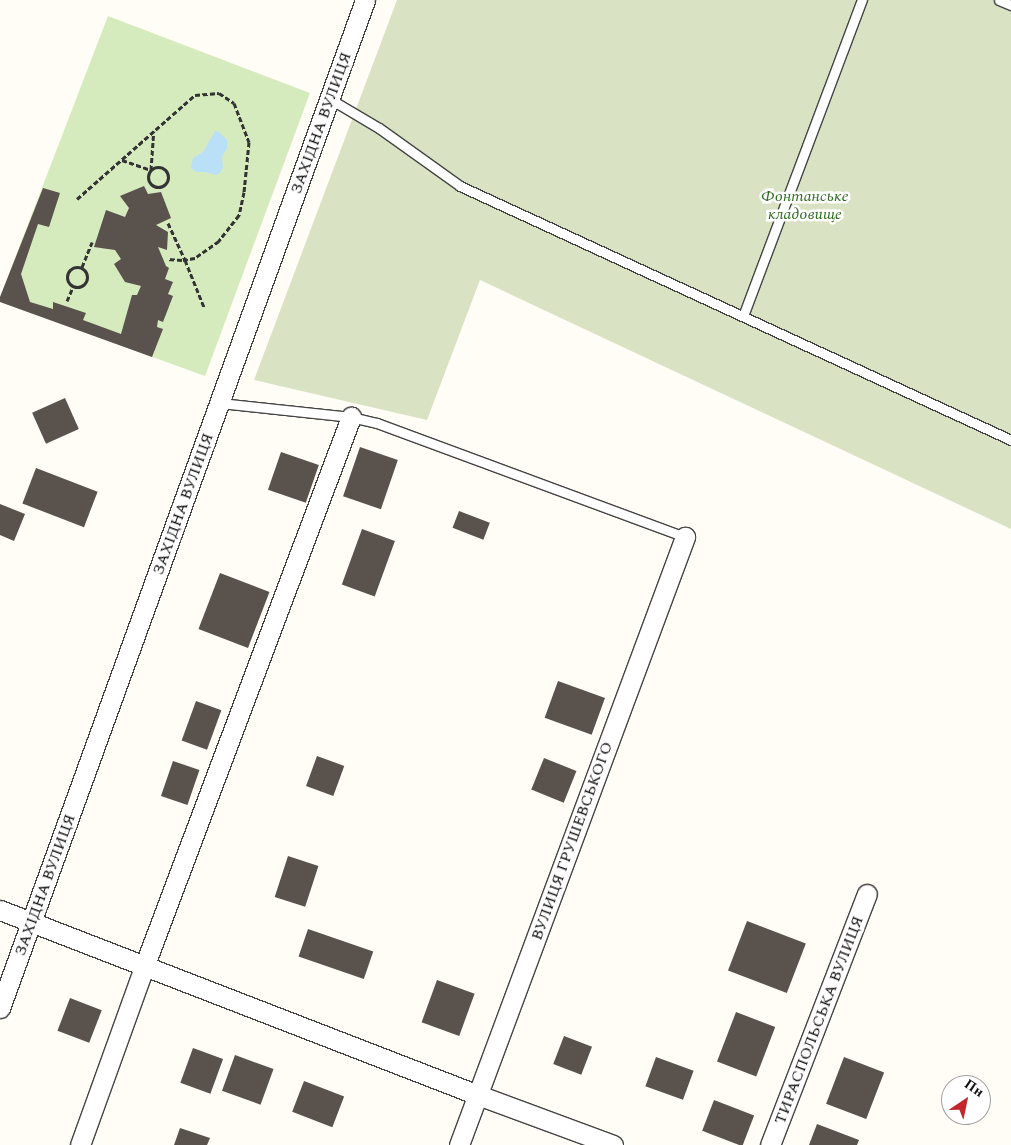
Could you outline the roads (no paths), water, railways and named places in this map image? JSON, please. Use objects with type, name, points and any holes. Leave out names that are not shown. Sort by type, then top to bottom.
[{"type":"street","name":"ЗАХІДНА ВУЛИЦЯ","points":[[0,1008],[365,0]]},
{"type":"street","points":[[80,1145],[144,967],[351,417]]},
{"type":"street","name":"ВУЛИЦЯ ГРУШЕВСЬКОГО","points":[[459,1145],[685,537]]},
{"type":"street","name":"ТИРАСПОЛЬСЬКА ВУЛИЦЯ","points":[[770,1145],[868,894]]},
{"type":"street","points":[[0,910],[478,1096],[613,1145]]},
{"type":"lane","points":[[743,316],[862,0]]},
{"type":"lane","points":[[999,0],[1011,5]]},
{"type":"lane","points":[[330,100],[379,128],[460,186],[1011,440]]},
{"type":"lane","points":[[220,403],[351,417],[377,423],[685,537]]},
{"type":"water","points":[[215,131],[219,132],[227,140],[227,148],[222,157],[223,168],[216,175],[196,172],[191,168],[193,158],[203,152]]},
{"type":"park label","name":"Фонтанське кладовище","points":[[805,205]]}]
